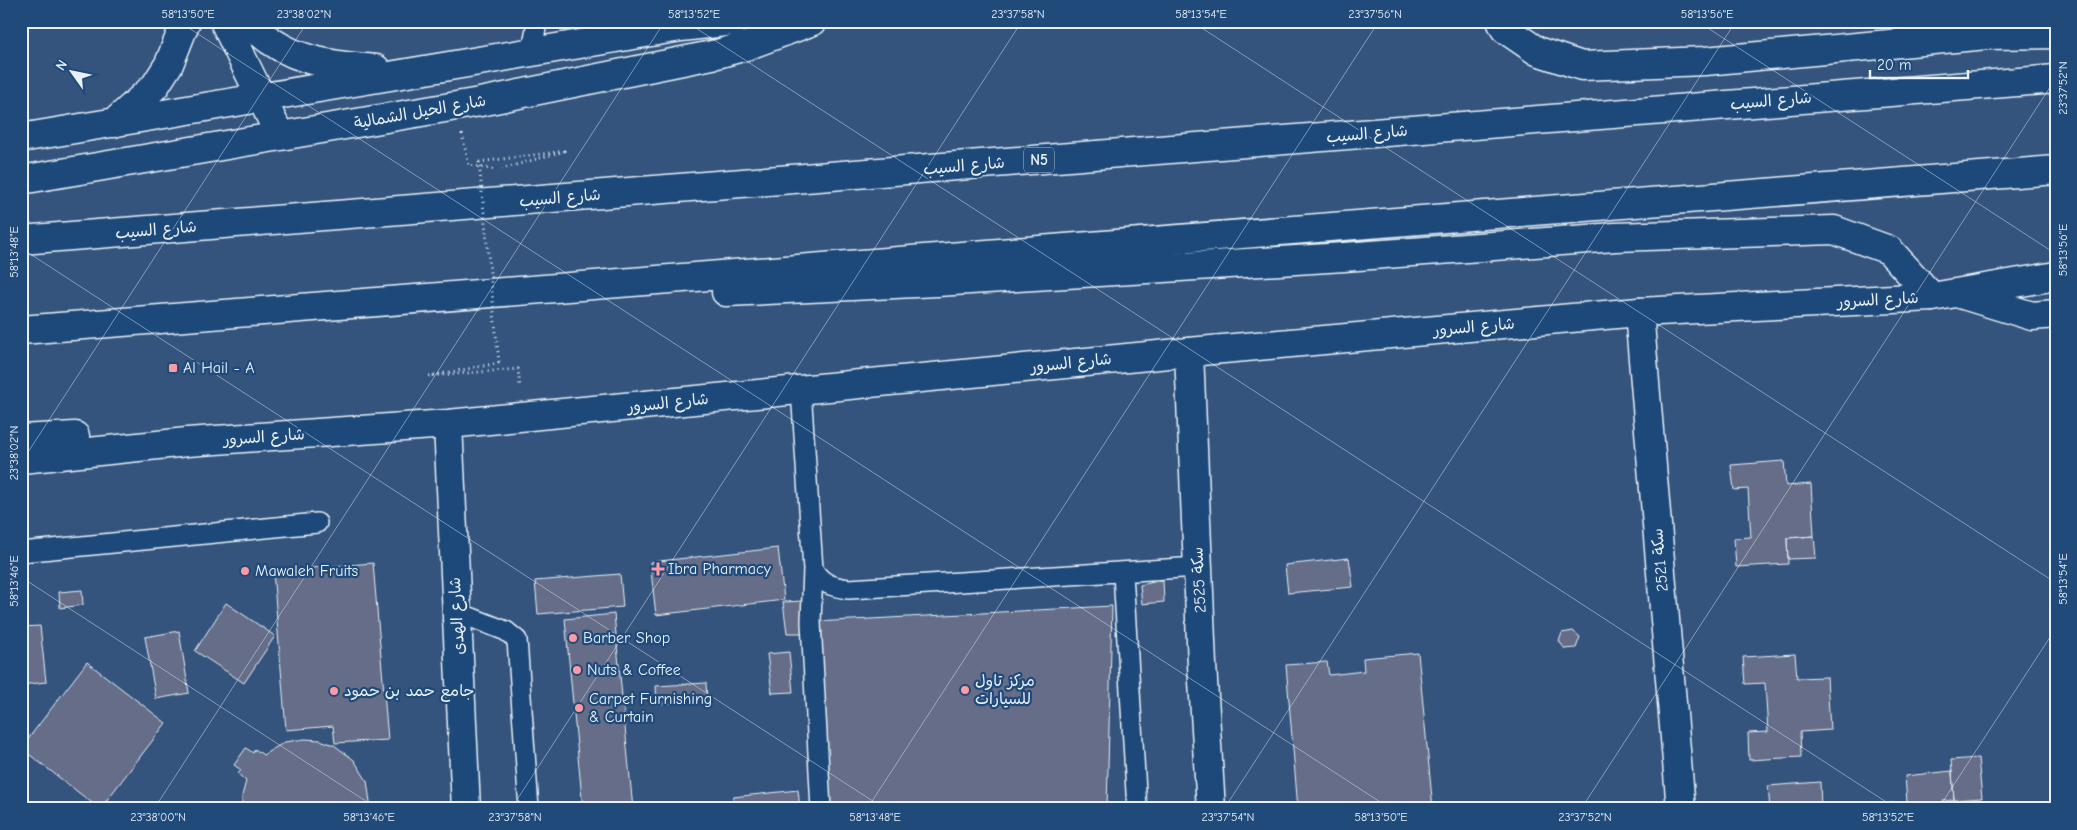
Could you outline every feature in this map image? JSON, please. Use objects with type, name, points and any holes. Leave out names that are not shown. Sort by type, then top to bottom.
[{"type":"main road","points":[[114,124],[155,86],[169,64],[186,21]]},
{"type":"main road","points":[[224,21],[280,136]]},
{"type":"main road","points":[[247,21],[261,36],[282,49],[306,59],[337,66],[417,72]]},
{"type":"main road","points":[[21,138],[532,53],[634,28],[734,21]]},
{"type":"main road","name":"شارع الحيل الشمالية","points":[[21,180],[468,104],[717,54],[755,43],[813,21]]},
{"type":"main road","points":[[1501,21],[1505,29],[1537,51],[1582,66],[1705,61],[1987,36],[2056,34]]},
{"type":"main road","points":[[1524,21],[1537,38],[1582,66]]},
{"type":"main road","points":[[468,104],[501,90],[519,73],[532,53]]},
{"type":"main road","name":"شارع السيب","points":[[21,240],[2056,79]]},
{"type":"main road","points":[[21,330],[2056,170]]},
{"type":"main road","points":[[570,286],[735,292],[1334,258],[1616,237],[1834,230],[1888,250],[1944,295]]},
{"type":"main road","name":"شارع السرور","points":[[21,459],[187,442],[448,424],[1189,352],[1639,312],[1944,295],[2056,276]]},
{"type":"main road","name":"شارع السرور","points":[[1944,295],[2032,316],[2056,314]]},
{"type":"main road","name":"سكة 2521","points":[[1639,312],[1681,809]]},
{"type":"main road","name":"سكة 2525","points":[[1189,352],[1198,567],[1212,809]]},
{"type":"main road","name":"شارع الهدى","points":[[448,424],[466,809]]},
{"type":"main road","name":"شارع السرور","points":[[21,439],[76,436],[187,442]]},
{"type":"lane","points":[[532,53],[537,21]]},
{"type":"lane","points":[[801,390],[813,569],[811,622],[821,809]]},
{"type":"lane","points":[[21,552],[316,523]]},
{"type":"lane","points":[[813,569],[817,577],[830,586],[850,589],[1198,567]]},
{"type":"lane","points":[[1122,572],[1137,809]]},
{"type":"lane","points":[[457,612],[506,631],[517,640],[529,809]]},
{"type":"path","points":[[468,104],[469,165],[498,170],[564,151],[479,162],[499,363],[429,376],[518,369]]},
{"type":"building","points":[[1784,461],[1786,486],[1811,484],[1814,536],[1787,538],[1788,564],[1736,567],[1734,538],[1751,537],[1748,489],[1734,490],[1731,465]]},
{"type":"building","points":[[1814,536],[1816,558],[1788,559],[1787,538]]},
{"type":"building","points":[[778,548],[784,600],[656,615],[650,562]]},
{"type":"building","points":[[1349,558],[1353,587],[1288,593],[1285,565]]},
{"type":"building","points":[[373,563],[388,740],[335,743],[333,726],[286,730],[273,571]]},
{"type":"building","points":[[620,574],[623,607],[538,614],[535,581]]},
{"type":"building","points":[[1163,580],[1164,602],[1142,604],[1140,585]]},
{"type":"building","points":[[82,590],[83,605],[60,608],[59,592]]},
{"type":"building","points":[[803,601],[805,633],[787,633],[783,602]]},
{"type":"building","points":[[226,603],[275,636],[244,683],[195,651]]},
{"type":"building","name":"مركز تاول للسيارات","points":[[1112,606],[1107,809],[827,809],[815,622]]},
{"type":"building","points":[[614,614],[633,809],[583,809],[565,619]]},
{"type":"building","points":[[40,626],[46,682],[21,685],[21,627]]},
{"type":"building","points":[[179,631],[189,693],[156,699],[145,637]]},
{"type":"building","points":[[1573,631],[1580,637],[1576,648],[1565,649],[1559,641],[1562,633]]},
{"type":"building","points":[[789,652],[793,692],[772,693],[767,654]]},
{"type":"building","points":[[1418,653],[1433,809],[1298,809],[1286,665],[1327,662],[1329,675],[1364,671],[1363,658]]},
{"type":"building","points":[[1795,654],[1797,678],[1827,677],[1830,730],[1800,732],[1801,757],[1749,760],[1748,733],[1768,732],[1765,683],[1745,684],[1743,657]]},
{"type":"building","points":[[87,662],[166,723],[100,809],[21,748]]},
{"type":"building","points":[[706,683],[707,701],[657,704],[656,686]]},
{"type":"building","points":[[305,739],[320,740],[334,745],[354,760],[367,781],[371,809],[242,809],[242,796],[246,781],[238,774],[241,770],[234,765],[246,748],[253,753],[255,749],[263,755],[285,742]]},
{"type":"building","points":[[1978,758],[1982,798],[1954,800],[1951,760]]},
{"type":"building","points":[[2056,765],[2056,790],[2053,790],[2051,766]]},
{"type":"building","points":[[1952,771],[1954,800],[1943,801],[1944,809],[1880,809],[1880,804],[1907,802],[1905,776]]},
{"type":"building","points":[[1820,782],[1821,808],[1849,806],[1849,809],[1770,809],[1768,786]]},
{"type":"building","points":[[798,790],[800,809],[734,809],[733,797]]},
{"type":"place","name":"Al Hail - A","points":[[173,368]]},
{"type":"place","name":"Ibra Pharmacy","points":[[658,569]]},
{"type":"place","name":"Mawaleh Fruits","points":[[245,571]]},
{"type":"place","name":"Barber Shop","points":[[573,638]]},
{"type":"place","name":"Nuts & Coffee","points":[[577,670]]},
{"type":"place","name":"مركز تاول للسيارات","points":[[965,690]]},
{"type":"place","name":"جامع حمد بن حمود","points":[[334,691]]},
{"type":"place","name":"Carpet Furnishing & Curtain","points":[[579,708]]}]
